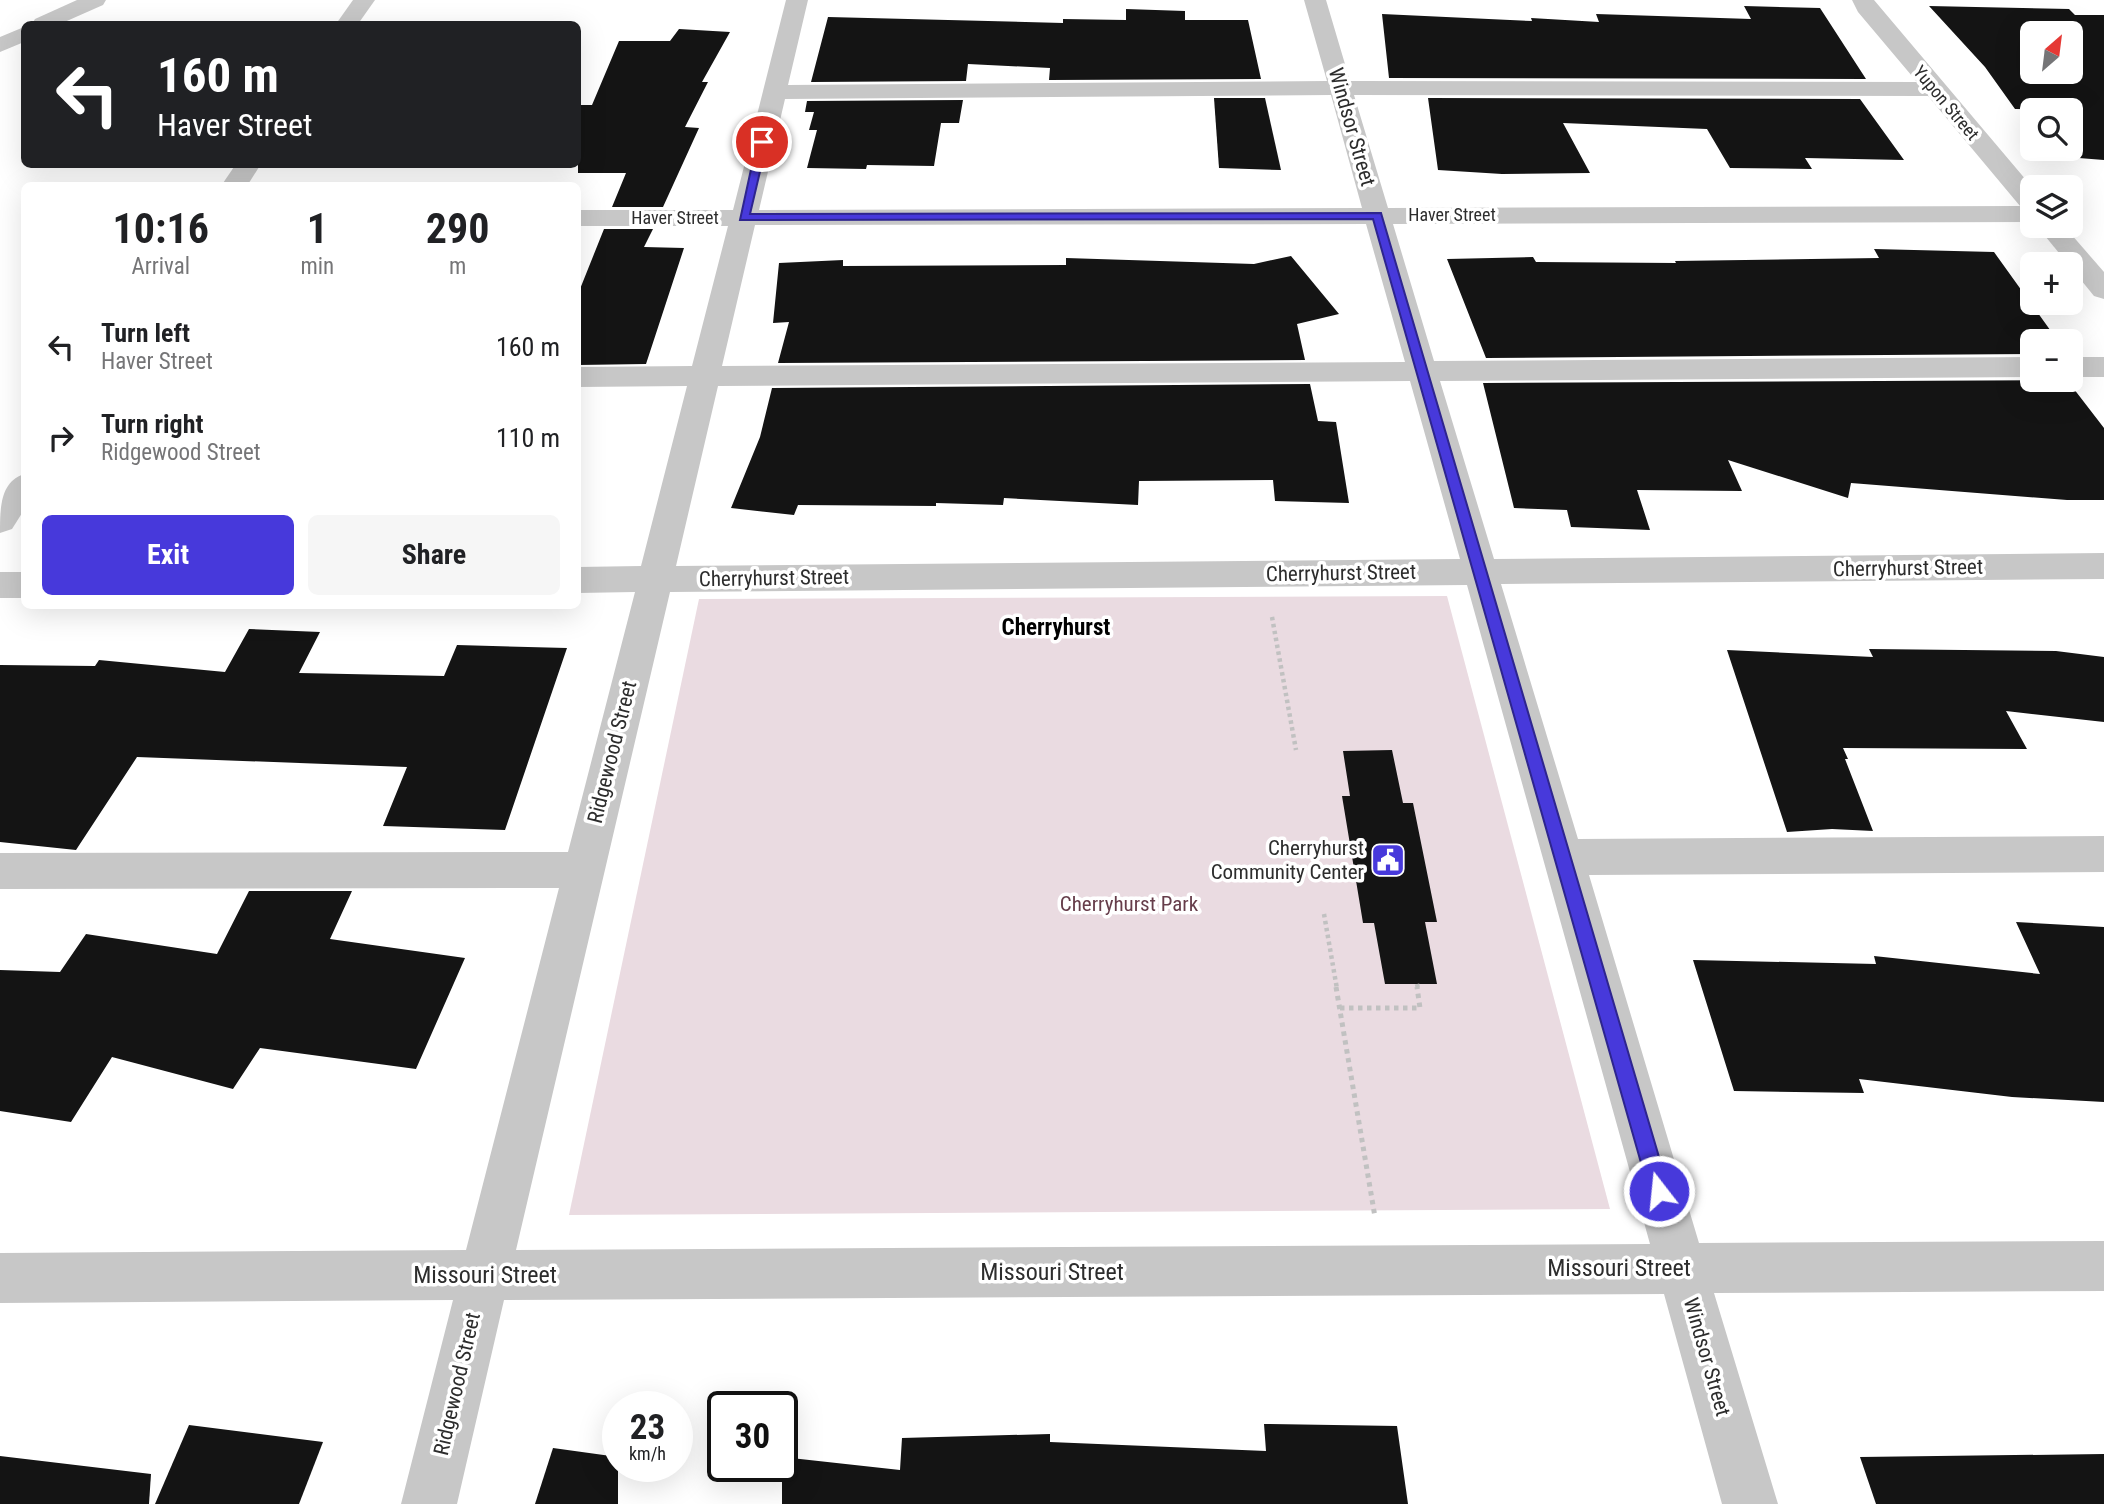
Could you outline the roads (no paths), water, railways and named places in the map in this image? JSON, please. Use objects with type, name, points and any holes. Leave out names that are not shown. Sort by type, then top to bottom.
[{"type":"street","points":[[50,21],[95,0]]},
{"type":"street","points":[[349,21],[364,0]]},
{"type":"street","name":"Ridgewood Street","points":[[429,1504],[797,0]]},
{"type":"street","name":"Windsor Street","points":[[1315,0],[1750,1504]]},
{"type":"street","name":"Yupon Street","points":[[1863,0],[1866,7],[2020,190]]},
{"type":"street","points":[[0,45],[21,35]]},
{"type":"street","points":[[775,92],[1340,88],[1934,89]]},
{"type":"street","name":"Haver Street","points":[[581,218],[2020,214]]},
{"type":"street","points":[[2060,238],[2104,290]]},
{"type":"street","points":[[581,377],[2020,367]]},
{"type":"street","points":[[2083,367],[2104,367]]},
{"type":"street","points":[[1,517],[21,489]]},
{"type":"street","name":"Cherryhurst Street","points":[[581,580],[2104,566]]},
{"type":"street","points":[[0,585],[21,585]]},
{"type":"street","points":[[1563,857],[2104,854]]},
{"type":"street","points":[[0,871],[583,870]]},
{"type":"street","name":"Missouri Street","points":[[0,1278],[2104,1266]]},
{"type":"place","name":"Cherryhurst Community Center","points":[[1388,860]]},
{"type":"district","name":"Cherryhurst","points":[[1056,627]]},
{"type":"park label","name":"Cherryhurst Park","points":[[1129,904]]}]
